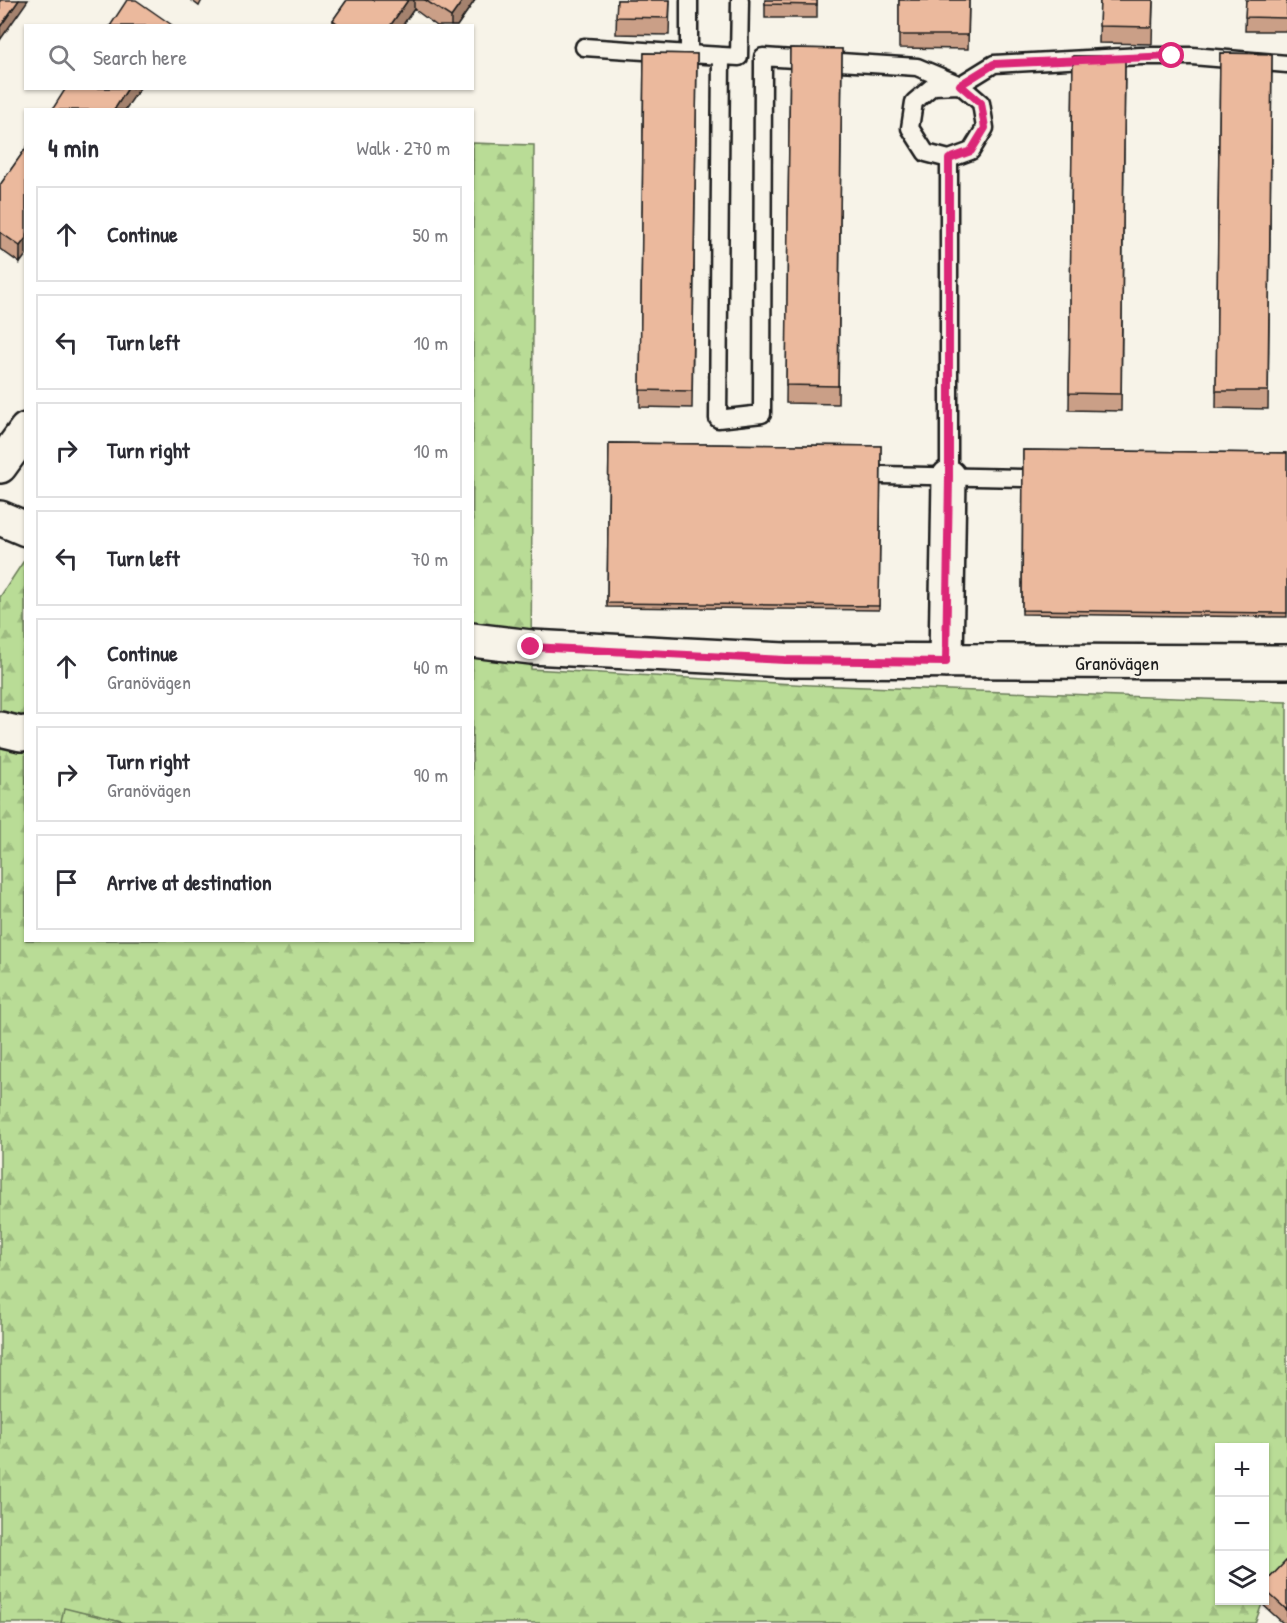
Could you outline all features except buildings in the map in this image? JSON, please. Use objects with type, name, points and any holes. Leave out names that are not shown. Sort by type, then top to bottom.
[{"type":"street","points":[[0,466],[24,433]]},
{"type":"street","points":[[946,662],[949,477]]},
{"type":"street","points":[[0,518],[24,528]]},
{"type":"street","name":"Granövägen","points":[[474,640],[531,647],[785,660],[1287,662]]},
{"type":"street","points":[[0,729],[24,733]]},
{"type":"lane","points":[[689,0],[689,54]]},
{"type":"lane","points":[[739,57],[740,0]]},
{"type":"lane","points":[[584,47],[917,67],[960,85],[981,103],[985,128],[971,151],[949,159],[926,153],[910,128],[914,102],[933,86],[960,85],[994,64],[1141,56],[1192,56],[1287,64]]},
{"type":"lane","points":[[721,57],[718,419],[762,414],[764,57]]},
{"type":"lane","points":[[949,159],[949,477]]},
{"type":"lane","points":[[881,475],[1023,478]]},
{"type":"green space","points":[[474,143],[534,145],[531,669],[810,685],[1287,702],[1287,1577],[1269,1596],[1269,1443],[1215,1443],[1215,1605],[1262,1605],[1255,1623],[125,1623],[65,1609],[61,1623],[0,1623],[0,597],[24,561],[24,942],[474,942]]},
{"type":"green space","points":[[64,1608],[125,1623],[61,1623]]},
{"type":"route","points":[[531,647],[785,660],[946,662],[949,477],[949,159],[971,151],[985,128],[981,103],[960,85],[994,64],[1172,56]]}]
